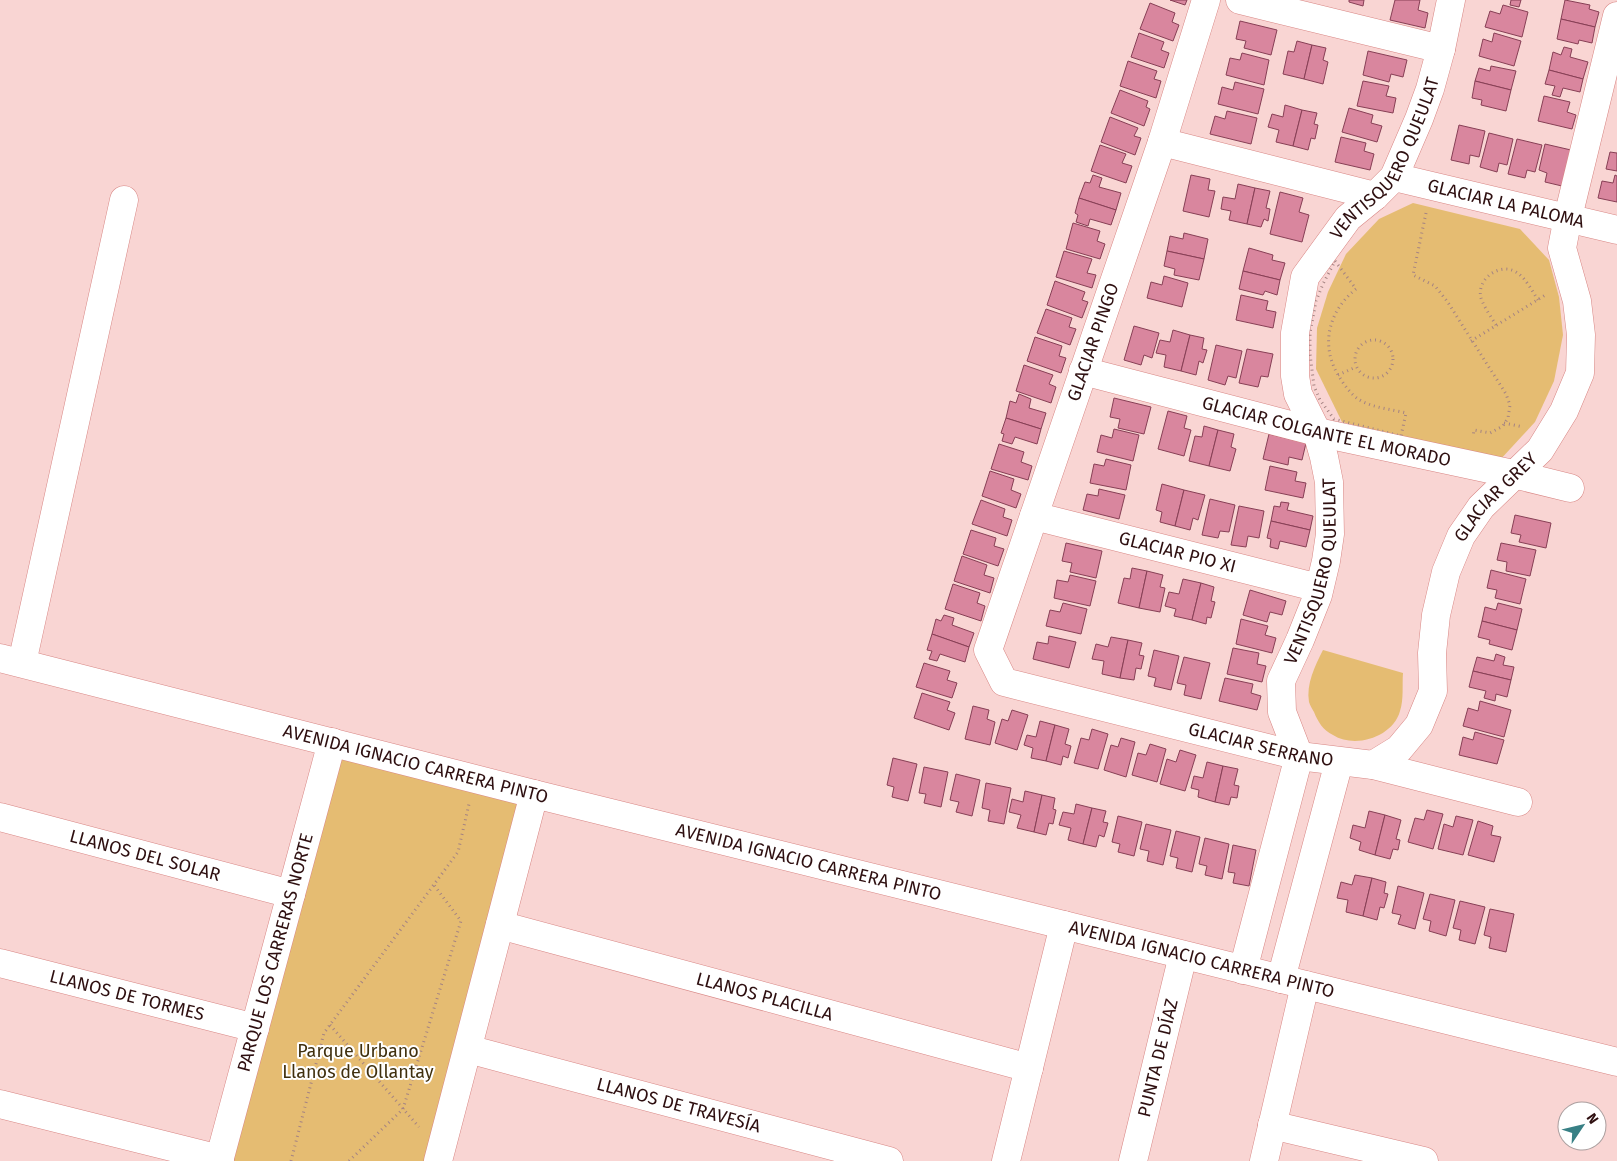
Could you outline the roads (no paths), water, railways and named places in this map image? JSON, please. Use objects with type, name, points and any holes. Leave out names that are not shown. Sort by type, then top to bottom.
[{"type":"street","name":"GLACIAR PINGO","points":[[1004,682],[988,650],[1162,142],[1206,0]]},
{"type":"street","points":[[1240,0],[1441,49]]},
{"type":"street","name":"VENTISQUERO QUEULAT","points":[[1299,756],[1282,712],[1281,681],[1300,640],[1319,588],[1330,534],[1330,508],[1324,457],[1317,432],[1298,394],[1295,376],[1295,333],[1305,277],[1348,218],[1384,187],[1419,119],[1441,49],[1452,0]]},
{"type":"street","name":"GLACIAR GREY","points":[[1373,765],[1399,749],[1419,725],[1433,691],[1432,653],[1436,615],[1446,572],[1461,536],[1481,507],[1540,450],[1564,411],[1580,373],[1581,335],[1577,301],[1562,248],[1617,16]]},
{"type":"street","name":"GLACIAR LA PALOMA","points":[[1162,142],[1384,187],[1568,217],[1617,230]]},
{"type":"street","points":[[11,660],[124,200]]},
{"type":"street","name":"GLACIAR COLGANTE EL MORADO","points":[[1083,371],[1317,432],[1570,488]]},
{"type":"street","name":"GLACIAR PIO XI","points":[[1034,516],[1319,588]]},
{"type":"street","name":"AVENIDA IGNACIO CARRERA PINTO","points":[[11,660],[474,779],[1617,1062]]},
{"type":"street","name":"GLACIAR SERRANO","points":[[1004,682],[1299,756],[1373,765],[1518,802]]},
{"type":"street","name":"PARQUE LOS CARRERAS NORTE","points":[[220,1160],[332,742]]},
{"type":"street","points":[[1243,970],[1299,756]]},
{"type":"street","points":[[1264,1161],[1272,1125],[1293,982],[1339,762]]},
{"type":"street","points":[[441,1150],[534,794]]},
{"type":"street","name":"LLANOS DEL SOLAR","points":[[0,817],[291,894]]},
{"type":"street","name":"LLANOS PLACILLA","points":[[500,925],[1029,1068]]},
{"type":"street","points":[[1006,1161],[1064,925]]},
{"type":"street","name":"PUNTA DE DÍAZ","points":[[1133,1161],[1183,955]]},
{"type":"street","name":"LLANOS DE TORMES","points":[[0,963],[255,1028]]},
{"type":"street","name":"LLANOS DE TRAVESÍA","points":[[468,1049],[889,1161]]},
{"type":"street","points":[[0,1104],[220,1160]]},
{"type":"street","points":[[1272,1125],[1424,1161]]},
{"type":"park label","name":"Parque Urbano Llanos de Ollantay","points":[[358,1061]]}]
